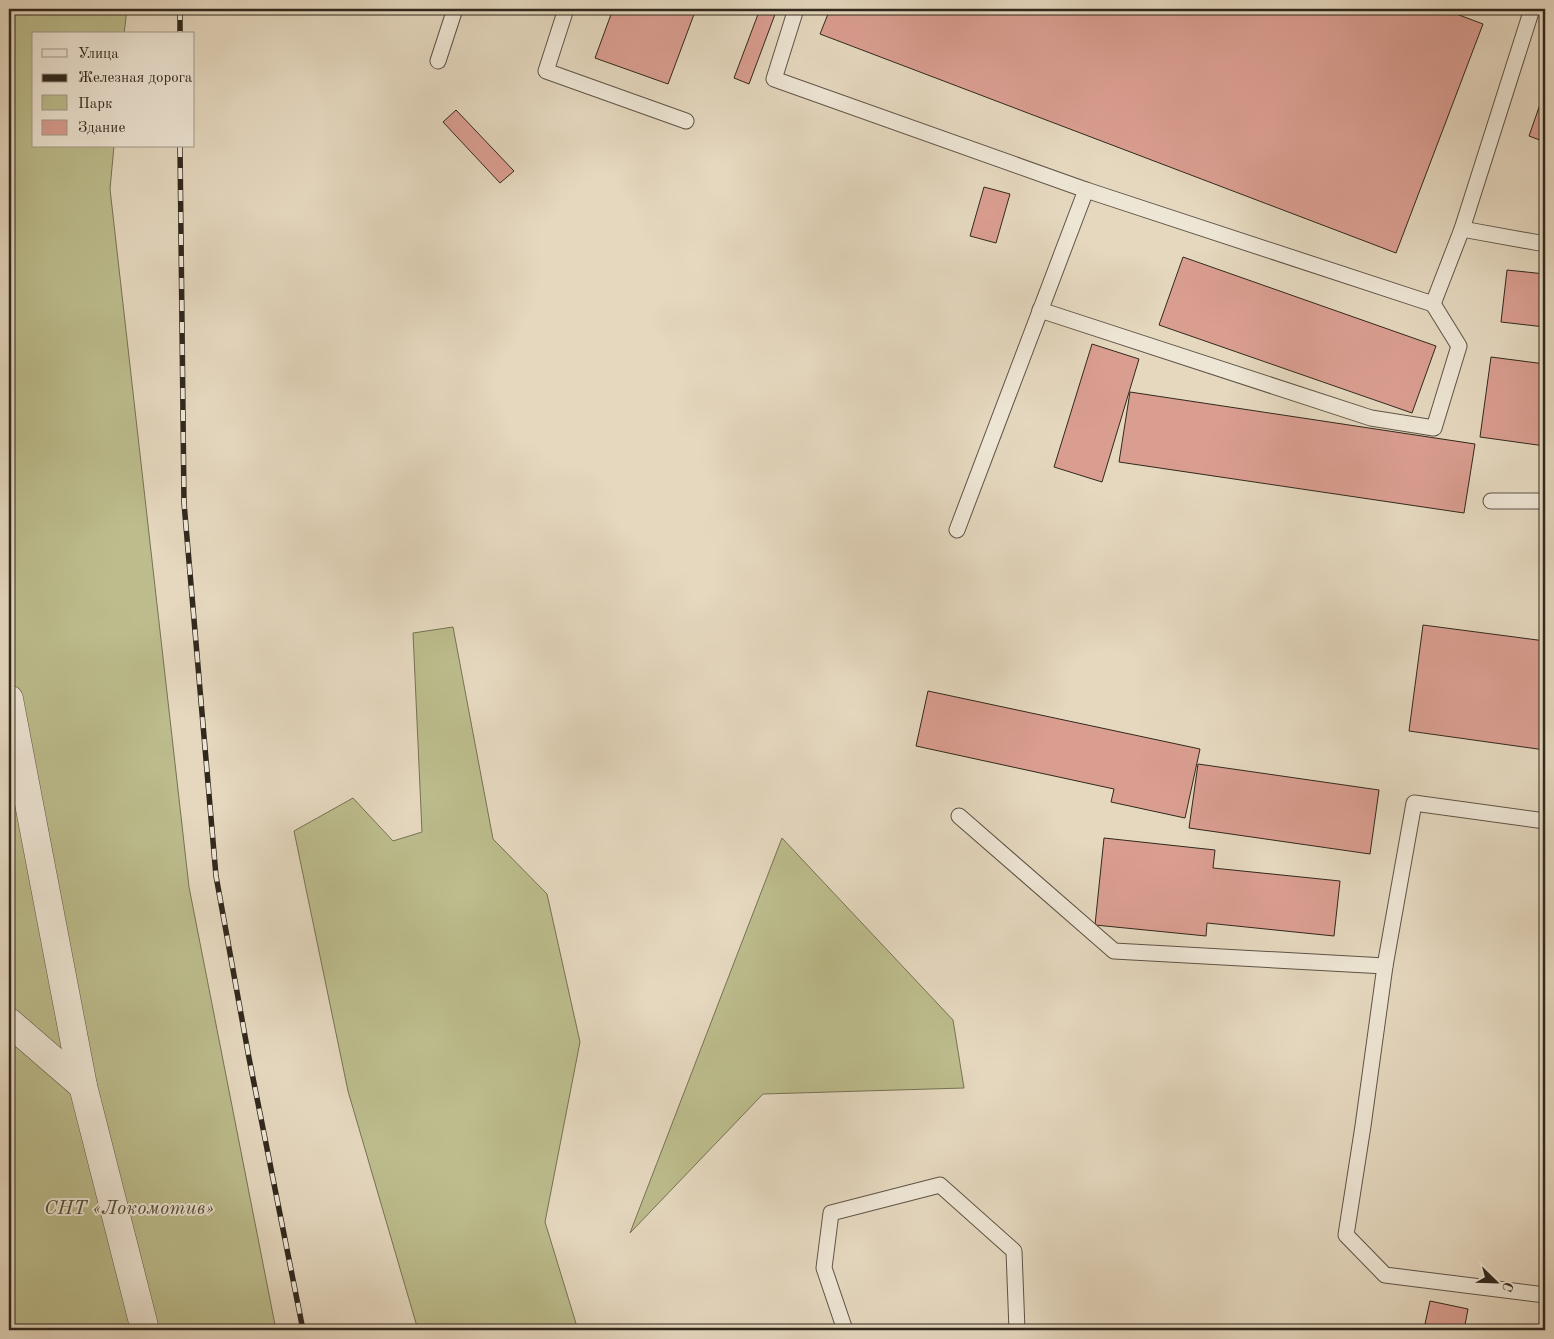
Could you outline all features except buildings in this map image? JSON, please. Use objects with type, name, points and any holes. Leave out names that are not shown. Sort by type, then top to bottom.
[{"type":"street","points":[[9,699],[84,1086],[145,1330]]},
{"type":"street","points":[[9,1022],[84,1086]]},
{"type":"lane","points":[[438,61],[455,9]]},
{"type":"lane","points":[[566,9],[546,71],[686,121]]},
{"type":"lane","points":[[796,9],[774,79],[1086,190],[1433,304],[1459,346],[1434,428],[1371,418],[1040,310]]},
{"type":"lane","points":[[1433,304],[1462,229],[1532,9]]},
{"type":"lane","points":[[957,530],[1086,190]]},
{"type":"lane","points":[[1462,229],[1545,244]]},
{"type":"lane","points":[[1490,500],[1545,501]]},
{"type":"lane","points":[[1545,821],[1414,803],[1384,966],[1363,1126],[1346,1235],[1385,1275],[1545,1295]]},
{"type":"lane","points":[[959,816],[1114,951],[1384,966]]},
{"type":"lane","points":[[845,1330],[824,1268],[831,1213],[940,1184],[1014,1251],[1017,1330]]},
{"type":"green space","name":"СНТ «Локомотив»","points":[[9,9],[127,9],[124,32],[32,32],[32,148],[114,148],[110,189],[189,887],[276,1330],[9,1330]]},
{"type":"green space","points":[[453,627],[493,839],[547,894],[580,1042],[545,1222],[578,1330],[418,1330],[348,1091],[294,831],[353,798],[393,841],[422,832],[413,633]]},
{"type":"green space","points":[[782,838],[953,1020],[964,1088],[763,1094],[630,1233]]},
{"type":"railway","points":[[180,9],[180,32]]},
{"type":"railway","points":[[180,148],[184,503],[216,876],[249,1058],[303,1330]]}]
